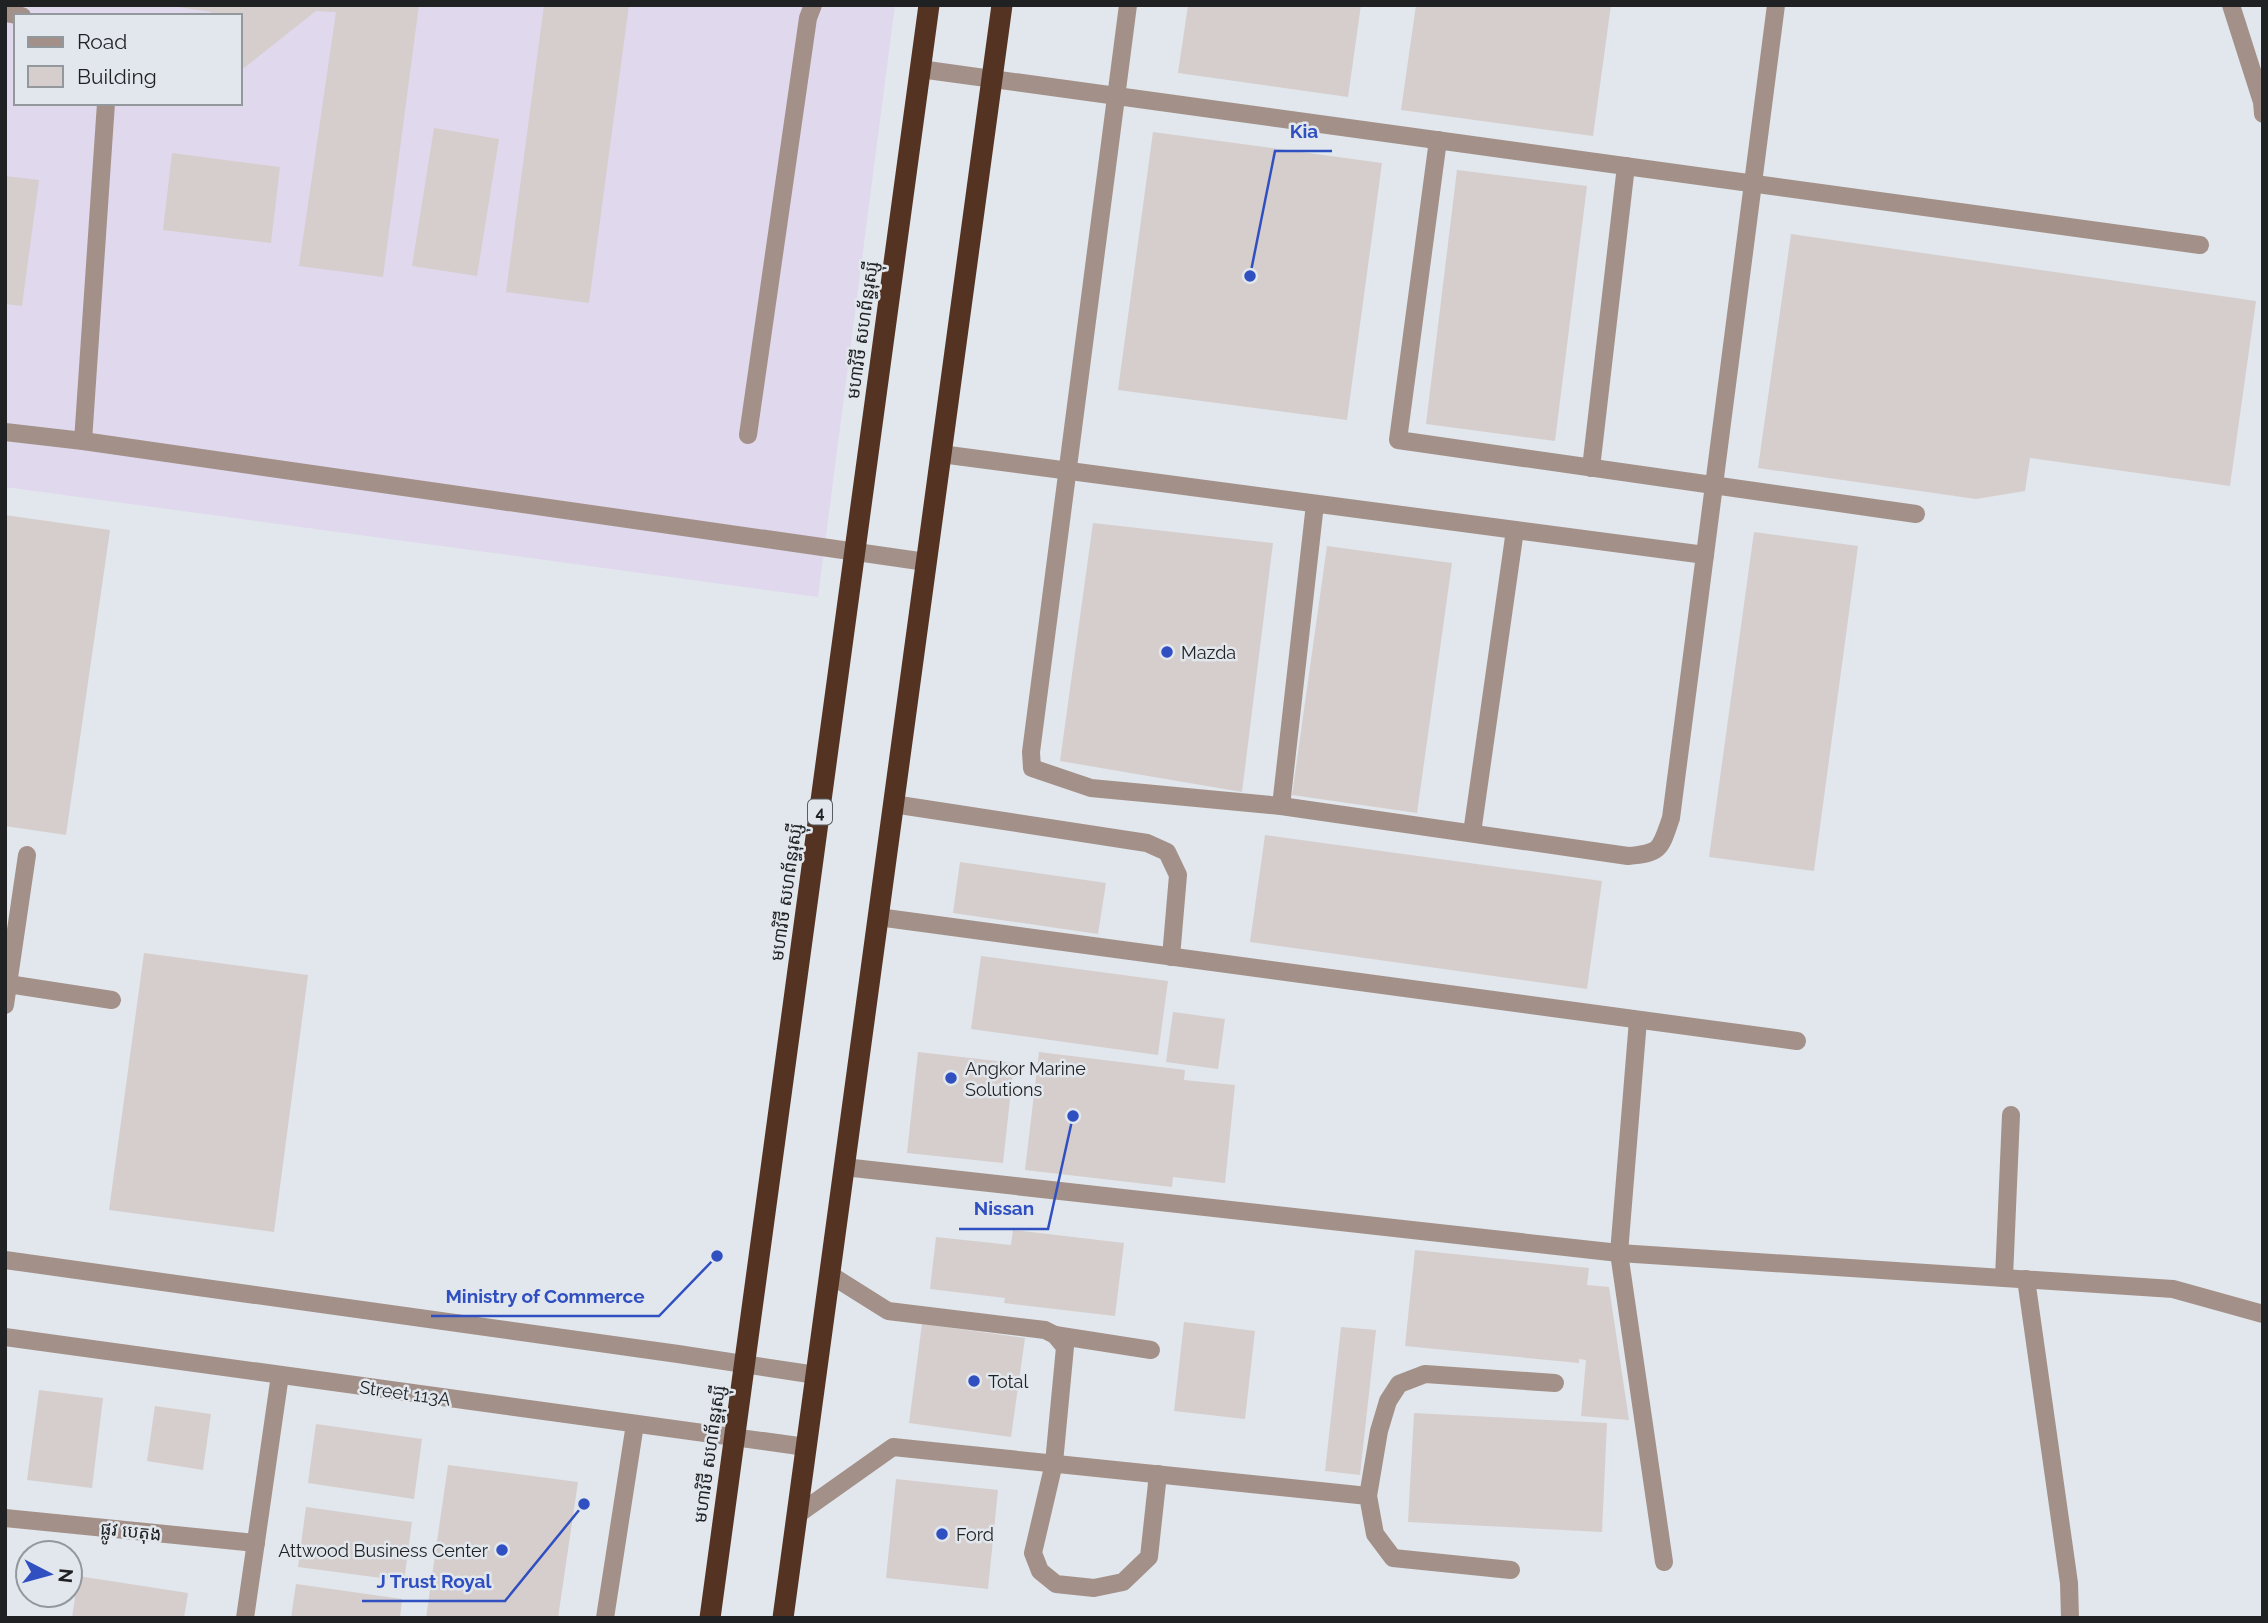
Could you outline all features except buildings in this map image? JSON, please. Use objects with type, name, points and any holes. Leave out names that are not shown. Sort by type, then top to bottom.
[{"type":"highway","name":"មហាវិថី សហព័ន្ធរុស្ស៊ី","points":[[710,1618],[929,5]]},
{"type":"highway","points":[[783,1618],[1002,5]]},
{"type":"street","points":[[748,435],[808,18],[813,5]]},
{"type":"street","points":[[1128,5],[1031,752],[1032,768],[1091,788],[1281,806],[1628,856],[1651,854],[1661,845],[1671,818],[1776,5]]},
{"type":"street","points":[[2231,5],[2262,102],[2263,114]]},
{"type":"street","points":[[920,69],[2200,245]]},
{"type":"street","points":[[83,441],[106,105]]},
{"type":"street","points":[[1438,140],[1398,440],[1916,514]]},
{"type":"street","points":[[1591,468],[1626,166]]},
{"type":"street","points":[[5,432],[926,562]]},
{"type":"street","points":[[941,454],[1705,555]]},
{"type":"street","points":[[1281,806],[1315,504]]},
{"type":"street","points":[[1472,833],[1514,530]]},
{"type":"street","points":[[893,804],[1147,843],[1167,852],[1178,875],[1171,957]]},
{"type":"street","points":[[5,1005],[27,855]]},
{"type":"street","points":[[878,917],[1797,1041]]},
{"type":"street","points":[[8,984],[112,1000]]},
{"type":"street","points":[[1638,1020],[1619,1253],[1664,1562]]},
{"type":"street","points":[[2004,1278],[2011,1115]]},
{"type":"street","points":[[844,1167],[1619,1253],[2173,1289],[2263,1314]]},
{"type":"street","points":[[5,1260],[816,1375]]},
{"type":"street","points":[[830,1274],[888,1311],[1045,1330],[1055,1335],[1151,1350]]},
{"type":"street","points":[[2025,1279],[2069,1583],[2070,1618]]},
{"type":"street","points":[[1055,1335],[1065,1347],[1054,1463],[1032,1553],[1040,1571],[1056,1584],[1094,1588],[1123,1582],[1149,1557],[1158,1474]]},
{"type":"street","name":"Street 113A","points":[[5,1338],[806,1447]]},
{"type":"street","points":[[1511,1570],[1393,1558],[1375,1534],[1368,1496],[1379,1432],[1388,1401],[1399,1384],[1425,1374],[1555,1383]]},
{"type":"street","points":[[245,1618],[279,1375]]},
{"type":"street","points":[[605,1618],[635,1424]]},
{"type":"street","points":[[797,1515],[893,1447],[1368,1496]]},
{"type":"street","name":"ផ្លូវ បេតុង","points":[[5,1518],[256,1543]]},
{"type":"shaded area","points":[[5,5],[895,5],[818,597],[5,487]]},
{"type":"place","name":"Kia","points":[[1250,276]]},
{"type":"place","name":"Mazda","points":[[1167,652]]},
{"type":"place","name":"Angkor Marine Solutions","points":[[951,1078]]},
{"type":"place","name":"Nissan","points":[[1073,1116]]},
{"type":"place","name":"Ministry of Commerce","points":[[717,1256]]},
{"type":"place","name":"Total","points":[[974,1381]]},
{"type":"place","name":"J Trust Royal","points":[[584,1504]]},
{"type":"place","name":"Ford","points":[[942,1534]]},
{"type":"place","name":"Attwood Business Center","points":[[502,1550]]}]
